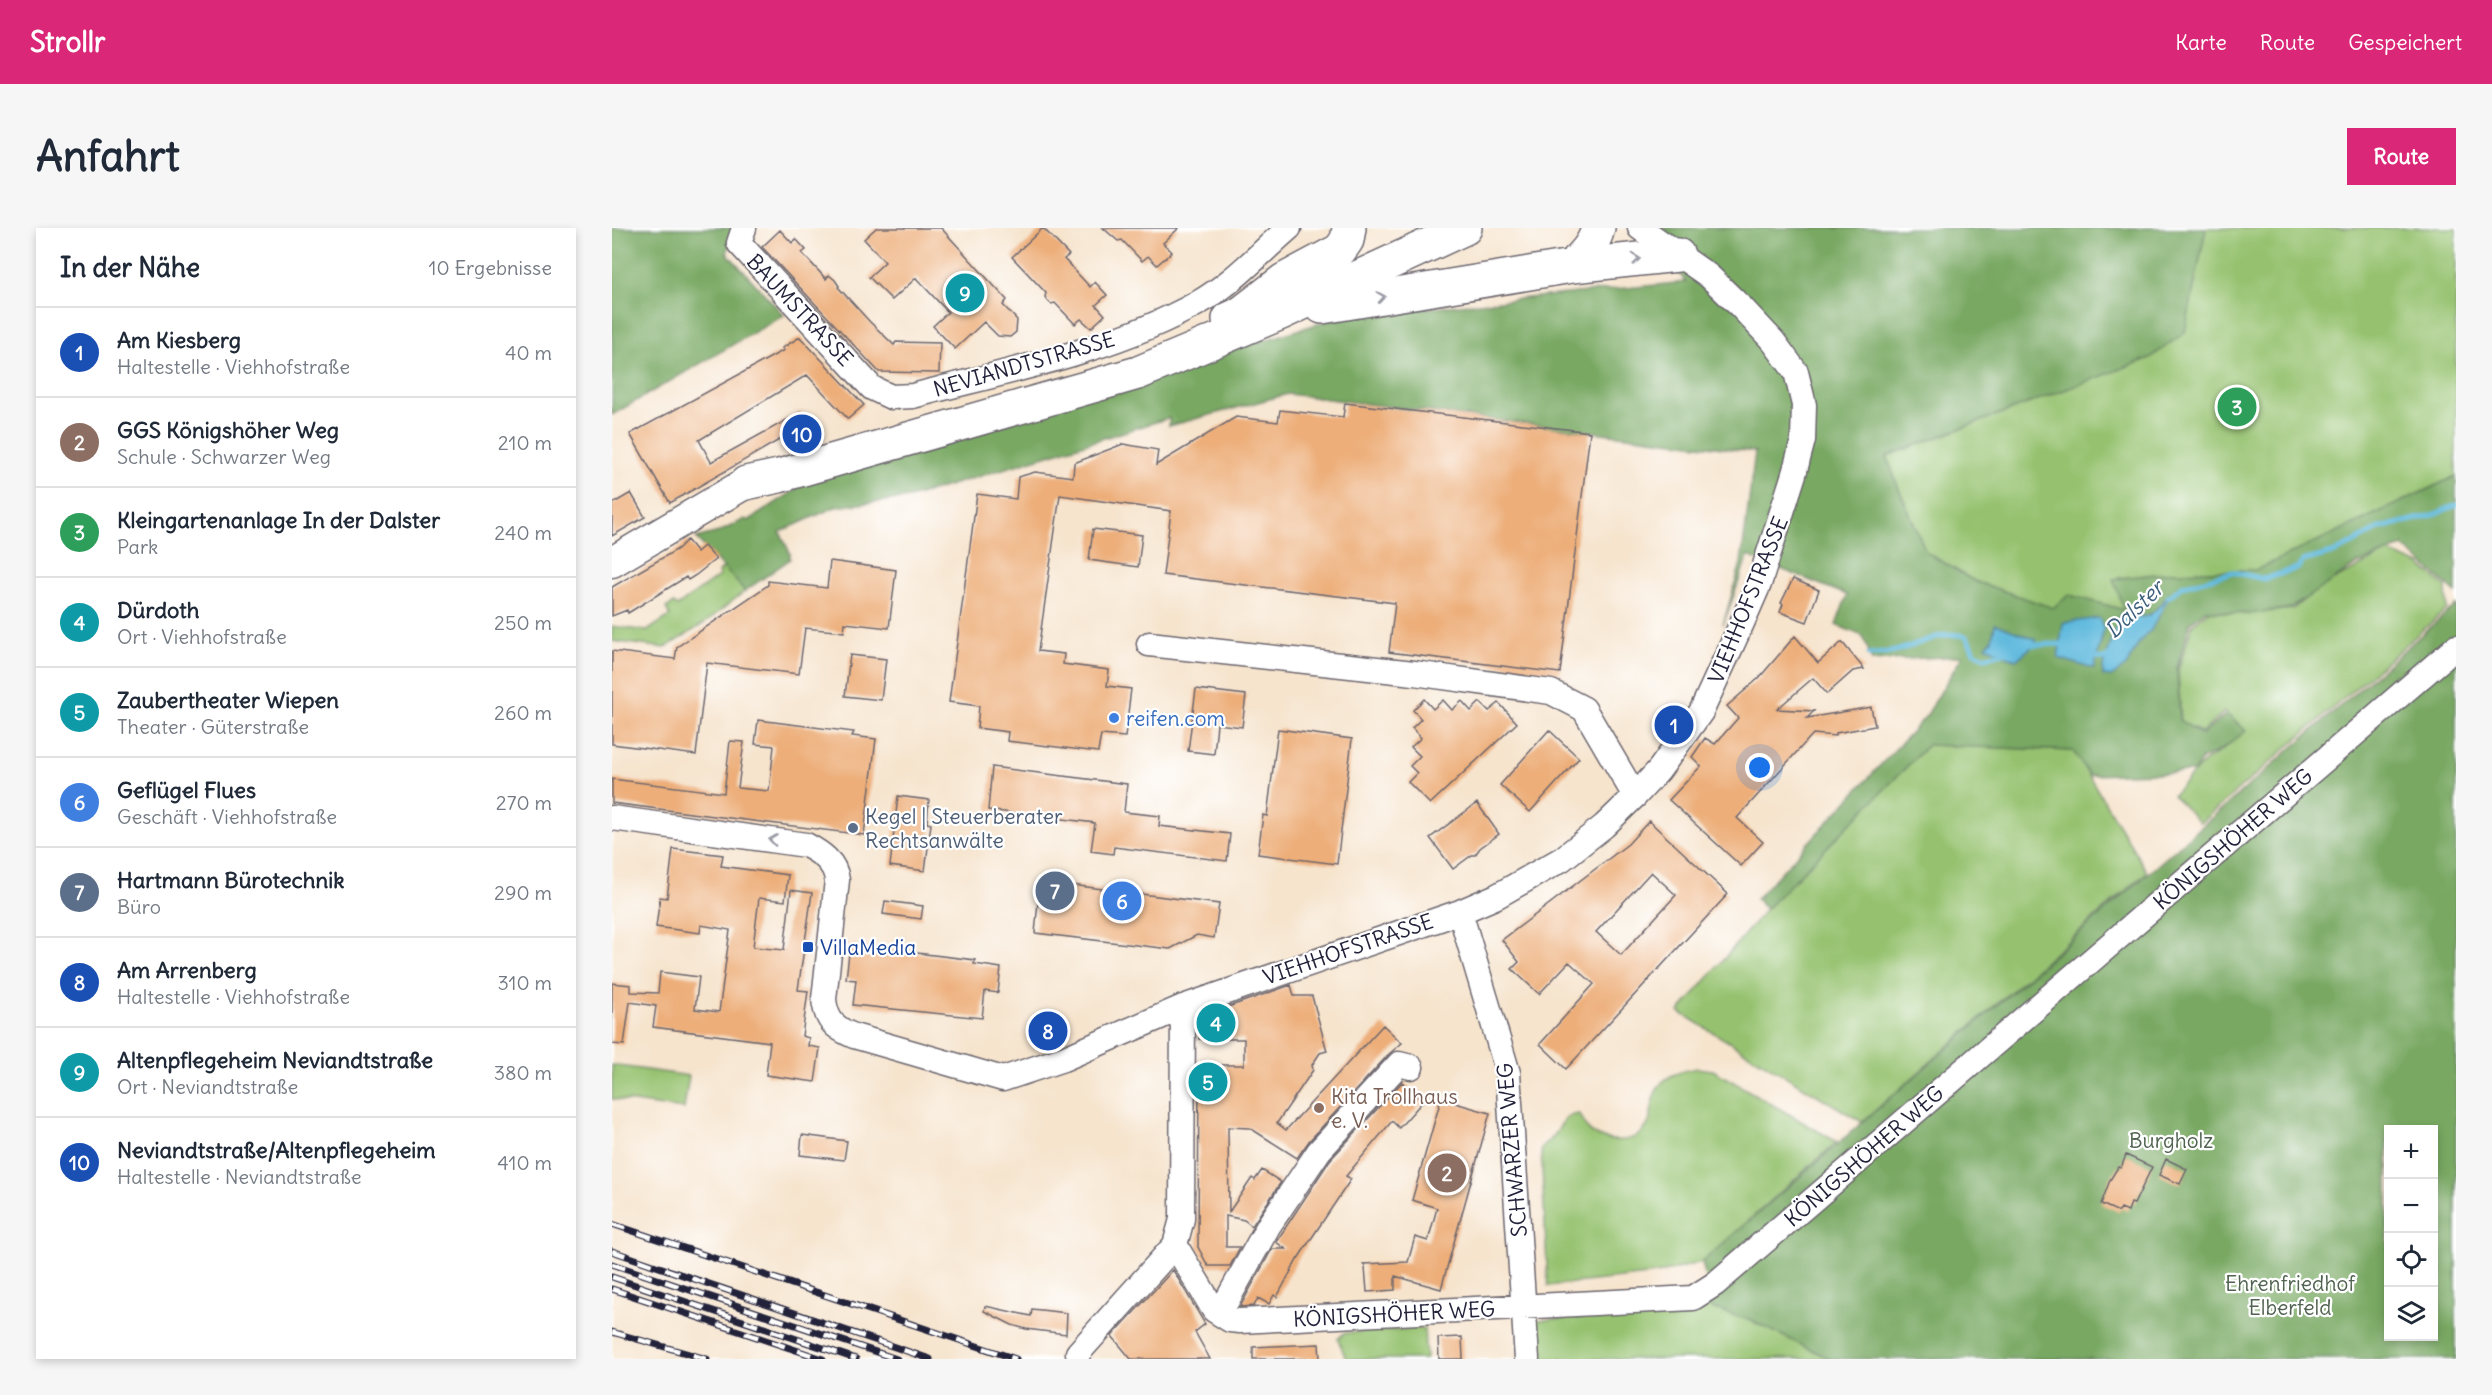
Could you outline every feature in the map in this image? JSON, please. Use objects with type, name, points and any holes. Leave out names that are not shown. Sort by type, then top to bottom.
[{"type":"highway","points":[[746,483],[774,465],[868,433],[1132,358],[1240,314],[1354,242],[1418,228]]},
{"type":"highway","points":[[746,483],[779,476],[1138,373],[1281,313],[1465,228]]},
{"type":"highway","points":[[1572,266],[1585,254],[1596,238],[1598,228]]},
{"type":"highway","points":[[1281,313],[1572,266],[1688,261]]},
{"type":"main road","points":[[612,562],[746,483]]},
{"type":"street","name":"BAUMSTRASSE","points":[[744,228],[739,243],[872,388]]},
{"type":"street","name":"NEVIANDTSTRASSE","points":[[872,388],[891,397],[913,396],[1094,348],[1197,303],[1221,287],[1289,228]]},
{"type":"street","points":[[1640,228],[1688,261]]},
{"type":"street","name":"VIEHHOFSTRASSE","points":[[612,818],[806,845],[827,859],[836,869],[837,880],[825,980],[825,1012],[830,1022],[854,1036],[1003,1078],[1063,1059],[1183,1007],[1460,912],[1497,896],[1562,859],[1604,826],[1635,796],[1682,741],[1714,686],[1759,584],[1784,510],[1803,440],[1804,405],[1796,372],[1773,341],[1742,308],[1688,261]]},
{"type":"street","points":[[1149,644],[1414,673],[1551,692],[1584,709],[1635,796]]},
{"type":"street","name":"KÖNIGSHÖHER WEG","points":[[1220,1313],[1230,1320],[1240,1321],[1693,1298],[1704,1292],[2456,647]]},
{"type":"street","name":"SCHWARZER WEG","points":[[1460,912],[1508,1073],[1527,1359]]},
{"type":"street","points":[[1078,1353],[1174,1245],[1182,1219],[1183,1007]]},
{"type":"street","points":[[1174,1245],[1214,1310],[1220,1313],[1269,1225],[1319,1151],[1399,1064],[1411,1067]]},
{"type":"green space","points":[[612,228],[735,228],[727,253],[784,315],[612,415]]},
{"type":"green space","points":[[1643,228],[2206,228],[2185,332],[2150,358],[1887,456],[1926,552],[1974,581],[2053,608],[2069,595],[2124,610],[2113,579],[2173,572],[2256,570],[2456,476],[2456,593],[2403,546],[2354,566],[2291,608],[2249,614],[2206,610],[2190,623],[2177,668],[2180,720],[2202,735],[2226,714],[2246,731],[2221,750],[2202,759],[2194,772],[2089,775],[2073,751],[1928,745],[1766,909],[1756,899],[1927,715],[1962,656],[1872,661],[1863,636],[1836,625],[1847,595],[1748,556],[1723,625],[1741,563],[1755,452],[1288,394],[1169,426],[1169,418],[909,498],[835,507],[780,532],[790,553],[790,559],[745,591],[696,538],[719,532],[745,519],[748,521],[797,489],[796,484],[1340,317],[1686,282]]},
{"type":"green space","points":[[2206,228],[2456,228],[2456,476],[2256,570],[2174,572],[2114,579],[2125,610],[2069,595],[2053,608],[1974,581],[1926,552],[1887,456],[2150,358],[2185,332]]},
{"type":"green space","points":[[2388,552],[2420,565],[2446,587],[2447,609],[2200,823],[2173,795],[2206,760],[2223,750],[2245,730],[2224,712],[2202,733],[2181,722],[2178,670],[2192,625],[2208,611],[2246,614],[2293,609],[2318,588]]},
{"type":"green space","points":[[724,567],[745,591],[705,623],[665,648],[612,641],[612,626],[647,631],[670,616],[666,608],[674,603],[677,606],[719,576],[718,573]]},
{"type":"green space","name":"Burgholz","points":[[2456,605],[2456,1359],[1831,1359],[1752,1321],[1703,1305],[1710,1298],[1702,1262]]},
{"type":"green space","points":[[1928,745],[2074,751],[2147,872],[1862,1122],[1679,1012],[1766,909]]},
{"type":"green space","points":[[612,1065],[689,1076],[684,1109],[612,1099]]},
{"type":"green space","points":[[1696,1068],[1713,1070],[1837,1142],[1702,1262],[1657,1274],[1548,1286],[1541,1148],[1553,1137],[1565,1120],[1579,1114],[1588,1130],[1599,1137],[1624,1140],[1639,1135],[1649,1122],[1653,1099],[1659,1086],[1671,1076]]},
{"type":"green space","points":[[1703,1305],[1752,1321],[1831,1359],[1538,1359],[1535,1320],[1688,1312]]},
{"type":"green space","points":[[1424,1328],[1426,1359],[1346,1359],[1338,1339],[1344,1333]]},
{"type":"water","points":[[2172,592],[2151,630],[2140,641],[2126,666],[2111,677],[2103,676],[2103,668],[2120,614],[2130,617],[2150,615]]},
{"type":"water","points":[[2099,618],[2104,629],[2094,669],[2058,658],[2063,623]]},
{"type":"water","points":[[1995,624],[2035,639],[2036,643],[2016,660],[1986,646],[1992,640]]},
{"type":"building","points":[[876,228],[941,228],[1007,300],[1003,305],[1017,320],[1016,332],[1010,337],[998,336],[984,322],[955,349],[933,326],[948,312],[916,278],[892,300],[869,277],[885,262],[864,239]]},
{"type":"building","points":[[1043,228],[1069,255],[1064,259],[1090,287],[1095,282],[1107,295],[1096,305],[1105,315],[1091,328],[1081,319],[1075,324],[1055,303],[1051,304],[1045,297],[1046,293],[1012,257]]},
{"type":"building","points":[[1103,228],[1179,228],[1163,243],[1172,252],[1157,265],[1148,256],[1142,261],[1122,240],[1118,241]]},
{"type":"building","points":[[780,230],[792,243],[796,239],[806,250],[802,253],[826,279],[829,275],[835,280],[838,287],[894,345],[896,342],[940,343],[939,373],[879,372],[762,247]]},
{"type":"building","points":[[800,337],[864,405],[848,419],[807,375],[699,440],[711,462],[801,412],[807,424],[670,503],[630,434],[784,350],[782,348]]},
{"type":"building","points":[[1345,403],[1590,432],[1560,673],[1389,652],[1395,603],[1163,575],[1171,511],[1060,495],[1038,651],[1064,654],[1063,664],[1109,670],[1107,686],[1131,689],[1125,737],[1101,735],[1098,752],[1007,741],[1008,732],[977,728],[979,706],[949,702],[977,494],[1016,499],[1018,477],[1035,472],[1073,477],[1074,463],[1123,444],[1158,450],[1156,465],[1236,417],[1278,422],[1280,410],[1343,417]]},
{"type":"building","points":[[631,493],[645,517],[612,536],[612,504]]},
{"type":"building","points":[[1093,529],[1142,535],[1138,567],[1089,560]]},
{"type":"building","points":[[687,540],[697,552],[704,546],[716,559],[688,580],[686,577],[628,613],[627,610],[612,616],[612,587],[678,549]]},
{"type":"building","points":[[830,561],[896,570],[889,628],[845,623],[844,632],[805,628],[799,674],[707,663],[696,755],[612,744],[612,651],[675,659],[677,647],[768,585],[768,581],[827,588]]},
{"type":"building","points":[[1793,579],[1819,590],[1807,622],[1780,612],[1783,604],[1781,603]]},
{"type":"building","points":[[1795,636],[1818,663],[1842,642],[1864,669],[1853,671],[1827,694],[1813,678],[1777,709],[1814,711],[1807,718],[1871,707],[1875,726],[1836,733],[1836,736],[1813,734],[1737,818],[1763,842],[1741,866],[1669,800],[1701,766],[1692,757],[1705,738],[1715,744],[1738,718],[1727,706],[1759,678]]},
{"type":"building","points":[[850,655],[886,659],[881,700],[845,696]]},
{"type":"building","points":[[1196,689],[1246,695],[1242,727],[1217,724],[1214,754],[1188,751]]},
{"type":"building","points":[[1424,699],[1433,709],[1443,700],[1452,710],[1462,701],[1471,711],[1480,702],[1489,711],[1499,703],[1517,723],[1430,804],[1408,782],[1417,773],[1410,766],[1420,756],[1411,747],[1421,738],[1412,728],[1421,719],[1413,710]]},
{"type":"building","points":[[758,720],[854,732],[852,736],[876,739],[864,835],[612,803],[612,779],[724,793],[730,741],[744,742],[738,788],[769,791],[774,746],[755,744]]},
{"type":"building","points":[[1278,729],[1352,739],[1337,864],[1258,854],[1263,815],[1267,816]]},
{"type":"building","points":[[1549,730],[1579,758],[1530,812],[1500,785]]},
{"type":"building","points":[[992,767],[1127,784],[1124,812],[1160,816],[1159,826],[1230,834],[1227,861],[1114,847],[1113,854],[1091,851],[1095,823],[988,810]]},
{"type":"building","points":[[898,796],[929,800],[927,823],[931,824],[925,871],[890,866]]},
{"type":"building","points":[[1477,803],[1499,834],[1480,848],[1475,855],[1453,869],[1430,838]]},
{"type":"building","points":[[1649,821],[1728,894],[1566,1069],[1540,1044],[1594,984],[1569,962],[1539,994],[1512,969],[1519,962],[1502,940],[1628,844]],"holes":[[[1651,872],[1676,895],[1621,955],[1596,932]]]},
{"type":"building","points":[[673,849],[723,855],[721,866],[788,875],[785,901],[759,898],[753,947],[784,950],[791,890],[812,893],[798,990],[808,991],[802,1036],[809,1038],[808,1046],[820,1048],[815,1082],[766,1075],[770,1042],[653,1027],[656,1006],[630,1002],[624,1045],[612,1044],[612,983],[631,985],[631,992],[658,993],[660,972],[699,977],[695,1009],[719,1012],[730,930],[701,925],[700,933],[656,927],[660,897],[667,898]]},
{"type":"building","points":[[1040,881],[1219,904],[1214,938],[1197,935],[1170,949],[1035,933]]},
{"type":"building","points":[[885,901],[923,906],[921,919],[883,914]]},
{"type":"building","points":[[850,945],[975,960],[974,964],[1001,968],[998,993],[985,991],[982,1018],[853,1005],[856,980],[846,979]]},
{"type":"building","points":[[1291,985],[1294,996],[1312,996],[1327,1051],[1320,1053],[1312,1065],[1313,1070],[1277,1123],[1286,1130],[1383,1025],[1402,1043],[1389,1054],[1309,1141],[1297,1158],[1250,1128],[1228,1127],[1229,1212],[1252,1178],[1255,1180],[1262,1170],[1281,1182],[1252,1226],[1244,1220],[1226,1216],[1226,1247],[1240,1247],[1230,1266],[1208,1266],[1198,1247],[1199,1065],[1244,1065],[1244,1039],[1199,1039],[1201,1026],[1211,1013]]},
{"type":"building","points":[[1402,1082],[1423,1101],[1399,1128],[1392,1121],[1346,1176],[1351,1179],[1297,1260],[1277,1297],[1274,1295],[1269,1304],[1258,1298],[1254,1306],[1240,1307],[1272,1249],[1286,1249],[1276,1242],[1330,1160]]},
{"type":"building","points":[[1441,1099],[1490,1113],[1441,1289],[1395,1276],[1395,1290],[1367,1292],[1363,1264],[1408,1262],[1415,1237],[1428,1241],[1437,1208],[1412,1200]]},
{"type":"building","points":[[802,1135],[847,1141],[844,1160],[800,1155]]},
{"type":"building","points":[[2126,1155],[2152,1167],[2134,1204],[2131,1203],[2128,1211],[2121,1208],[2119,1212],[2101,1204],[2110,1180],[2118,1167],[2121,1168]]},
{"type":"building","points":[[2166,1159],[2187,1169],[2180,1184],[2159,1175]]},
{"type":"building","points":[[1173,1270],[1205,1324],[1195,1332],[1210,1359],[1131,1359],[1112,1336]]},
{"type":"building","points":[[985,1306],[1031,1316],[1032,1309],[1067,1313],[1066,1334],[1012,1325],[984,1311]]},
{"type":"building","points":[[1462,1337],[1463,1359],[1439,1359],[1438,1338]]},
{"type":"building","points":[[1319,1344],[1320,1359],[1253,1359],[1253,1347]]},
{"type":"waterway","name":"Dalster","points":[[2168,597],[2182,586],[2233,572],[2264,579],[2298,568],[2303,561],[2336,552],[2380,528],[2433,515],[2456,505]]},
{"type":"waterway","name":"Dalster","points":[[1869,655],[1894,651],[1951,635],[1967,637],[1974,652],[1985,657],[2008,652]]},
{"type":"waterway","name":"Dalster","points":[[2031,645],[2061,644],[2066,647]]},
{"type":"waterway","name":"Dalster","points":[[2091,657],[2105,659],[2110,655]]},
{"type":"railway","points":[[612,1224],[1016,1359]]},
{"type":"railway","points":[[612,1251],[930,1359]]},
{"type":"railway","points":[[612,1264],[897,1359]]},
{"type":"railway","points":[[612,1277],[856,1359]]},
{"type":"railway","points":[[612,1289],[823,1359]]},
{"type":"railway","points":[[612,1332],[707,1359]]},
{"type":"place","name":"Altenpflegeheim Neviandtstraße","points":[[965,293]]},
{"type":"place","name":"Kleingartenanlage In der Dalster","points":[[2237,407]]},
{"type":"place","name":"Neviandtstraße/Altenpflegeheim","points":[[802,434]]},
{"type":"place","name":"reifen.com","points":[[1114,718]]},
{"type":"place","name":"Am Kiesberg","points":[[1674,725]]},
{"type":"place","name":"Kegel | Steuerberater Rechtsanwälte","points":[[853,828]]},
{"type":"place","name":"Hartmann Bürotechnik","points":[[1055,891]]},
{"type":"place","name":"Geflügel Flues","points":[[1122,901]]},
{"type":"place","name":"VillaMedia","points":[[808,947]]},
{"type":"place","name":"Dürdoth","points":[[1216,1023]]},
{"type":"place","name":"Am Arrenberg","points":[[1048,1031]]},
{"type":"place","name":"Zaubertheater Wiepen","points":[[1208,1082]]},
{"type":"place","name":"Kita Trollhaus e. V.","points":[[1319,1108]]},
{"type":"place","name":"GGS Königshöher Weg","points":[[1447,1173]]},
{"type":"park label","name":"Ehrenfriedhof Elberfeld","points":[[2290,1295]]}]
